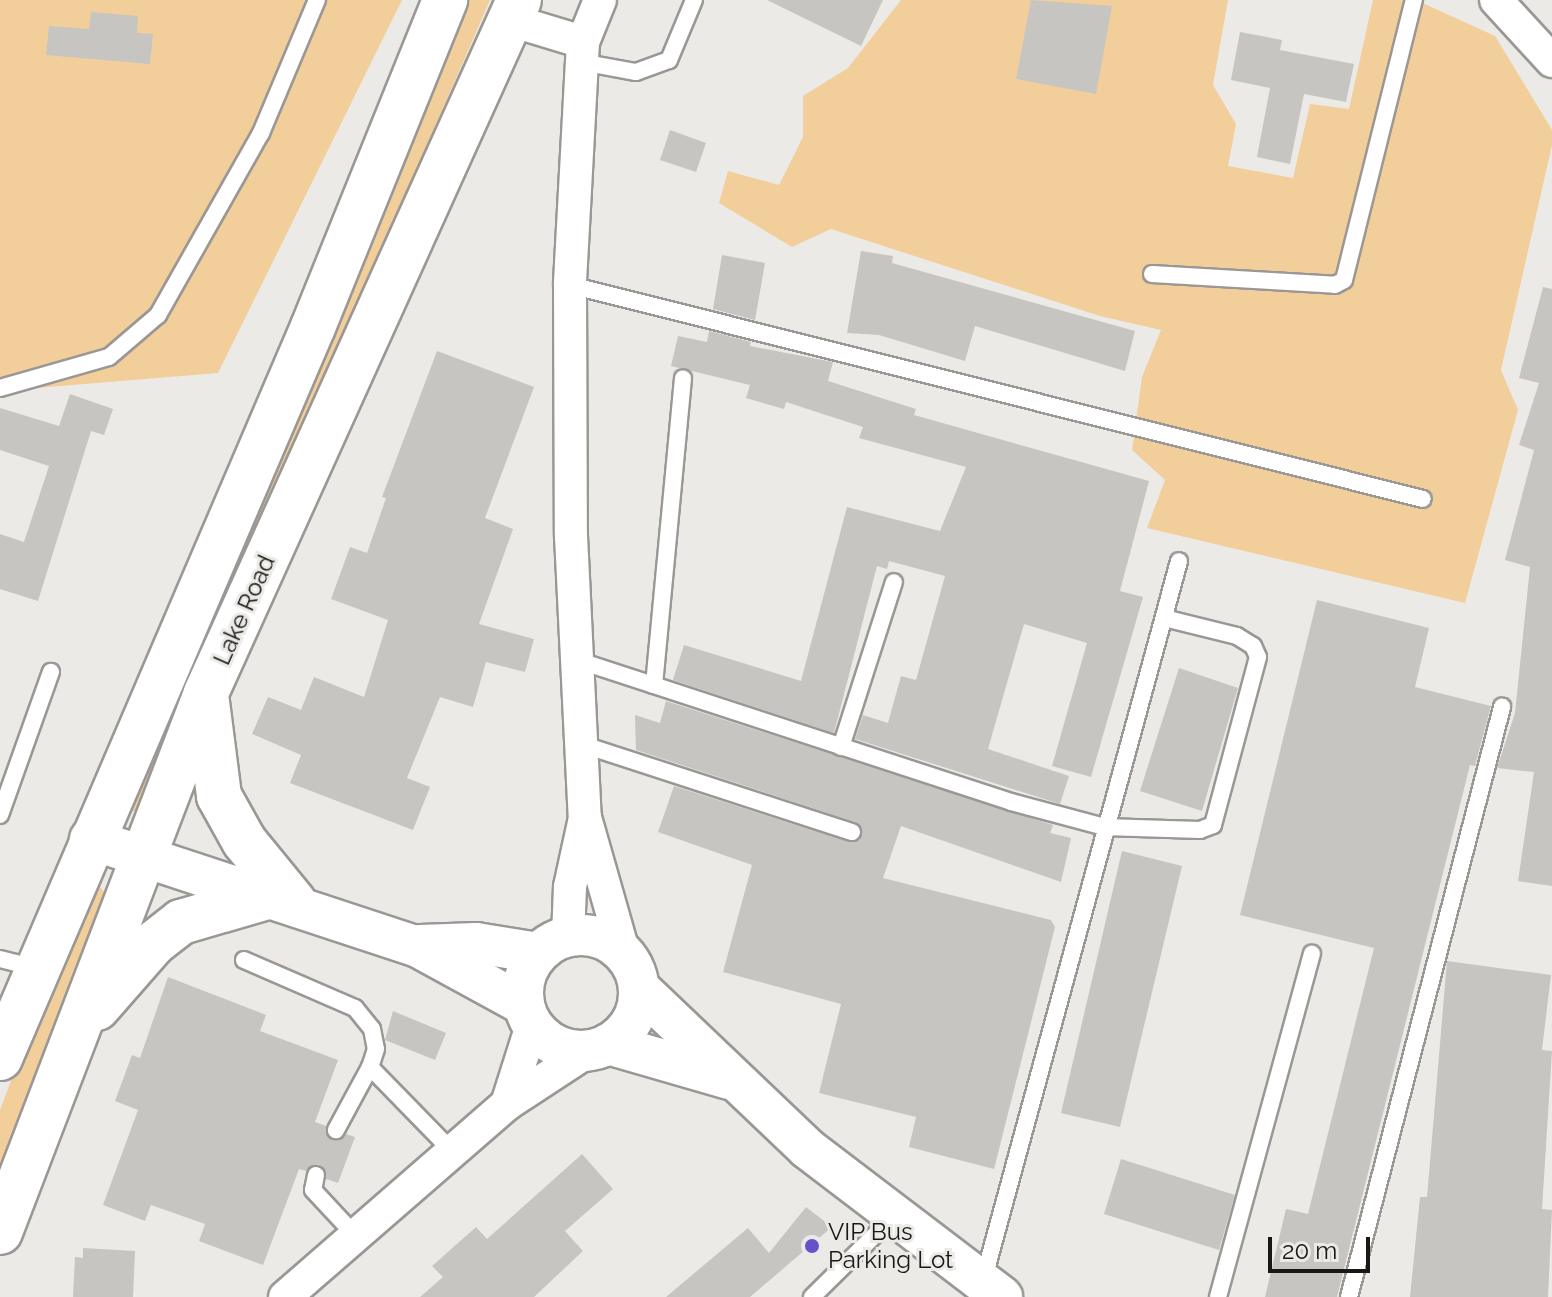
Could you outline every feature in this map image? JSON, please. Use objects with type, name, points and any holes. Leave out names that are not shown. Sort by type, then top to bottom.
[{"type":"main road","name":"Lake Road","points":[[0,1058],[18,963],[90,839],[313,327],[445,0]]},
{"type":"main road","name":"Lake Road","points":[[0,1232],[206,693],[514,10]]},
{"type":"main road","points":[[78,1031],[154,943],[181,922],[283,899],[244,841],[219,796],[206,693]]},
{"type":"street","points":[[298,1292],[355,1235],[507,1104],[598,1047],[631,1020],[632,971],[585,818],[577,660],[570,285],[582,52],[600,0]]},
{"type":"street","points":[[1496,0],[1552,61]]},
{"type":"street","points":[[514,10],[582,52]]},
{"type":"street","points":[[507,1104],[528,1015],[525,977],[553,944],[570,887],[585,818]]},
{"type":"street","points":[[90,839],[143,859],[283,899],[416,946],[528,1015],[557,1045],[598,1047],[733,1080]]},
{"type":"street","points":[[416,946],[553,944],[588,935],[632,971],[733,1080],[893,1217],[992,1290]]},
{"type":"lane","points":[[0,388],[109,357],[158,315],[261,133],[317,0]]},
{"type":"lane","points":[[582,52],[636,72],[669,60],[694,0]]},
{"type":"lane","points":[[1152,274],[1335,285],[1344,280],[1414,0]]},
{"type":"lane","points":[[570,285],[1423,499]]},
{"type":"lane","points":[[654,685],[683,378]]},
{"type":"lane","points":[[992,1290],[1104,827],[1179,561]]},
{"type":"lane","points":[[841,747],[894,582]]},
{"type":"lane","points":[[577,660],[841,747],[1104,827],[1200,830],[1213,825],[1258,657],[1253,646],[1237,636],[1164,618]]},
{"type":"lane","points":[[0,815],[51,672]]},
{"type":"lane","points":[[1349,1297],[1502,707]]},
{"type":"lane","points":[[581,744],[852,832]]},
{"type":"lane","points":[[1218,1297],[1312,954]]},
{"type":"lane","points":[[244,960],[355,1008],[372,1029],[376,1049],[370,1067],[336,1130]]},
{"type":"lane","points":[[370,1067],[452,1151]]},
{"type":"lane","points":[[316,1175],[313,1190],[355,1235]]},
{"type":"lane","points":[[812,1297],[893,1217]]},
{"type":"shaded area","points":[[0,0],[402,0],[218,373],[0,391]]},
{"type":"shaded area","points":[[457,0],[490,0],[231,596],[144,812],[132,811],[137,782]]},
{"type":"shaded area","points":[[901,0],[1228,0],[1213,85],[1236,124],[1228,166],[1293,178],[1310,104],[1349,109],[1373,0],[1416,0],[1495,36],[1552,130],[1552,145],[1501,370],[1518,410],[1465,603],[1147,528],[1165,480],[1132,450],[1142,377],[1161,330],[1100,316],[831,229],[792,247],[719,203],[728,171],[779,185],[803,137],[803,96],[848,68]]},
{"type":"shaded area","points":[[99,886],[110,898],[0,1172],[0,1110],[82,890]]},
{"type":"building","points":[[767,0],[883,0],[861,46]]},
{"type":"building","points":[[1031,0],[1112,6],[1096,94],[1016,79]]},
{"type":"building","points":[[91,12],[138,16],[137,33],[153,34],[150,64],[46,55],[49,26],[89,29]]},
{"type":"building","points":[[1240,32],[1282,40],[1280,50],[1354,64],[1346,102],[1304,94],[1290,164],[1257,157],[1270,88],[1231,80]]},
{"type":"building","points":[[670,130],[706,143],[696,172],[660,160]]},
{"type":"building","points":[[861,251],[893,256],[892,263],[1135,331],[1125,371],[975,326],[965,361],[879,335],[847,333]]},
{"type":"building","points":[[722,255],[765,263],[755,320],[713,309]]},
{"type":"building","points":[[1543,287],[1552,289],[1552,886],[1518,881],[1534,772],[1497,768],[1515,713],[1530,567],[1505,560],[1534,450],[1519,445],[1539,383],[1519,378]]},
{"type":"building","points":[[709,331],[751,342],[750,346],[833,362],[828,381],[916,409],[914,415],[1149,481],[1120,591],[1143,597],[1091,777],[1052,766],[1087,643],[1024,624],[988,749],[1069,776],[1060,804],[855,739],[863,715],[888,723],[901,676],[916,680],[945,576],[889,561],[887,569],[877,566],[834,733],[673,680],[684,645],[801,681],[847,507],[940,531],[966,467],[859,438],[863,427],[786,402],[784,409],[746,398],[750,385],[671,366],[678,336],[707,342]]},
{"type":"building","points":[[437,351],[534,387],[485,518],[513,529],[479,624],[534,639],[525,672],[486,662],[473,707],[440,697],[407,778],[430,787],[413,830],[290,783],[301,755],[252,734],[268,697],[301,710],[314,677],[364,697],[388,620],[331,599],[350,547],[367,553],[386,498],[382,497]]},
{"type":"building","points":[[70,394],[113,409],[104,435],[91,431],[38,601],[0,589],[0,534],[24,542],[49,466],[0,450],[0,408],[59,426]]},
{"type":"building","points":[[1317,600],[1429,628],[1415,687],[1491,706],[1475,766],[1470,765],[1337,1297],[1265,1297],[1286,1209],[1308,1214],[1374,948],[1240,915]]},
{"type":"building","points":[[1179,668],[1238,688],[1202,811],[1140,791]]},
{"type":"building","points":[[666,701],[1053,825],[1050,833],[1071,838],[1061,882],[901,826],[883,878],[1051,920],[1055,927],[994,1169],[909,1147],[916,1117],[819,1093],[841,1004],[723,972],[752,865],[658,832],[674,786],[849,842],[860,840],[862,829],[855,822],[636,750],[635,715],[660,723]]},
{"type":"building","points":[[1122,851],[1182,866],[1120,1127],[1061,1113]]},
{"type":"building","points":[[1447,961],[1551,975],[1542,1050],[1552,1051],[1542,1209],[1552,1210],[1548,1297],[1410,1297],[1420,1197],[1427,1197]]},
{"type":"building","points":[[168,977],[266,1015],[260,1031],[338,1060],[315,1122],[326,1126],[332,1140],[346,1134],[355,1137],[338,1183],[326,1179],[319,1164],[306,1171],[299,1169],[263,1265],[199,1241],[205,1224],[151,1205],[145,1221],[103,1205],[138,1110],[115,1101],[132,1055],[140,1058]]},
{"type":"building","points":[[393,1011],[446,1033],[435,1060],[385,1040]]},
{"type":"building","points":[[582,1154],[613,1189],[565,1231],[583,1251],[534,1297],[420,1297],[443,1277],[432,1266],[476,1227],[487,1239]]},
{"type":"building","points":[[1121,1159],[1235,1195],[1219,1250],[1104,1214]]},
{"type":"building","points":[[806,1207],[832,1227],[750,1297],[666,1297],[748,1228],[769,1253]]},
{"type":"building","points":[[83,1248],[135,1251],[133,1297],[73,1297],[75,1257],[83,1258]]},
{"type":"place","name":"VIP Bus Parking Lot","points":[[812,1246]]}]
